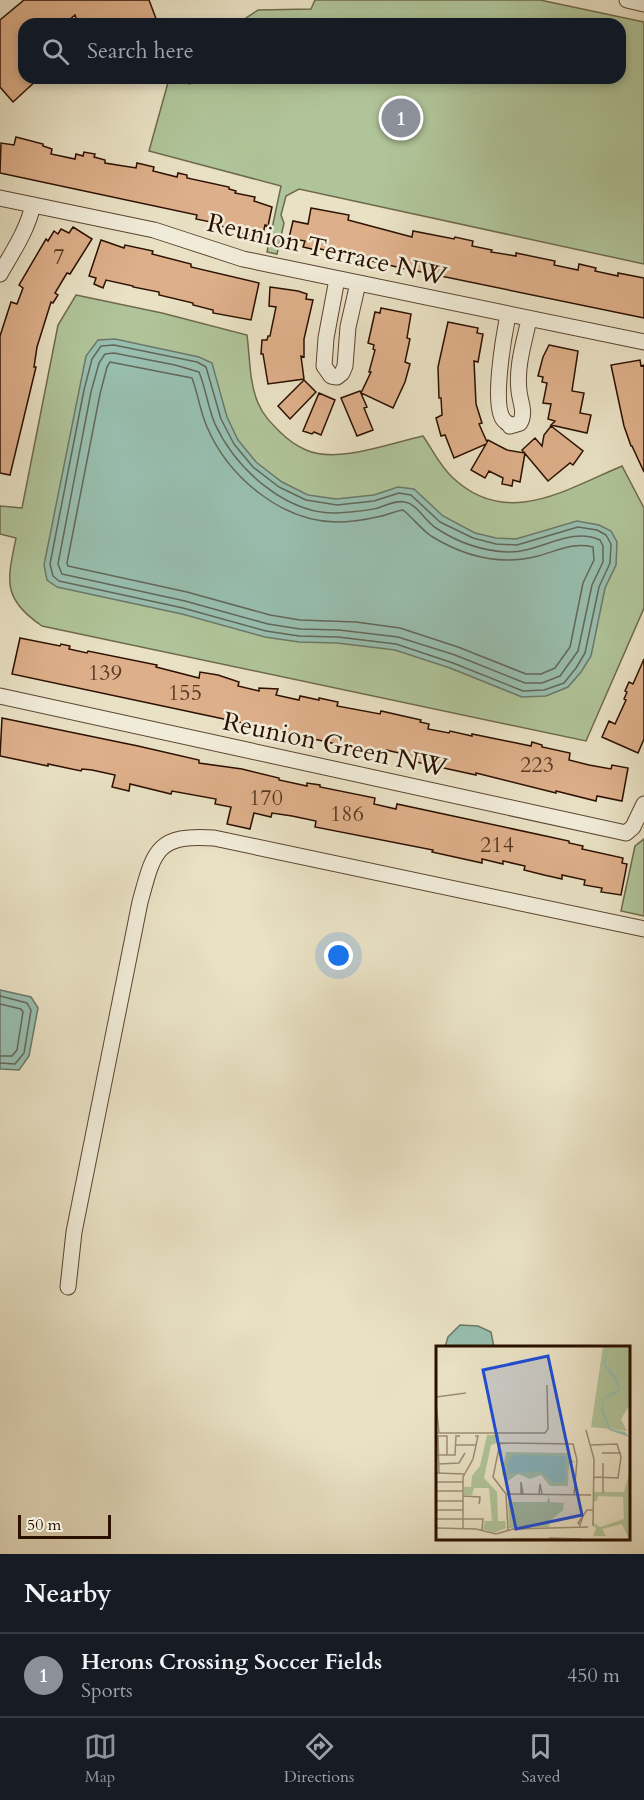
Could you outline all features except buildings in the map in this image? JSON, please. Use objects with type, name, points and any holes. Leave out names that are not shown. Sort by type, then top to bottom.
[{"type":"street","points":[[627,0],[644,4]]},
{"type":"street","name":"Reunion Terrace NW","points":[[0,198],[154,230],[243,259],[644,342]]},
{"type":"street","points":[[0,274],[20,240],[33,205]]},
{"type":"street","points":[[337,279],[326,338],[324,366],[330,376],[337,377],[345,366],[348,327],[358,283]]},
{"type":"street","points":[[508,315],[501,355],[499,397],[503,419],[510,426],[520,423],[524,417],[519,376],[529,319]]},
{"type":"street","name":"Reunion Green NW","points":[[0,696],[626,833],[633,827],[644,804]]},
{"type":"street","points":[[68,1287],[74,1232],[140,902],[149,870],[157,853],[168,841],[191,837],[234,842],[644,929]]},
{"type":"shaded area","points":[[315,0],[540,0],[625,18],[246,18],[258,10],[311,9]]},
{"type":"shaded area","points":[[626,18],[644,22],[644,264],[299,189],[286,196],[281,215],[284,223],[277,254],[267,252],[281,186],[149,151],[168,84],[626,84]]},
{"type":"shaded area","points":[[76,295],[162,313],[247,335],[251,378],[260,407],[283,435],[306,450],[319,454],[348,454],[423,436],[448,473],[472,492],[493,501],[514,503],[557,494],[622,466],[644,508],[644,608],[586,741],[42,626],[29,616],[14,598],[11,588],[11,566],[16,538],[0,534],[0,506],[22,508],[58,325]]},
{"type":"shaded area","points":[[644,839],[644,916],[621,911],[635,846]]},
{"type":"water","points":[[115,339],[199,357],[212,363],[227,417],[238,440],[256,462],[282,482],[308,495],[336,499],[374,495],[398,487],[414,489],[443,516],[475,533],[496,538],[516,539],[577,521],[599,525],[611,531],[617,542],[616,565],[605,588],[591,656],[581,672],[568,687],[546,696],[522,697],[450,668],[395,650],[265,637],[182,614],[57,587],[47,580],[44,565],[86,356],[98,340]]},
{"type":"water","points":[[0,990],[31,997],[38,1008],[29,1056],[19,1070],[0,1069]]},
{"type":"water","points":[[460,1325],[478,1326],[491,1332],[494,1346],[445,1346],[448,1337]]},
{"type":"place","name":"Herons Crossing Soccer Fields","points":[[401,118]]}]
